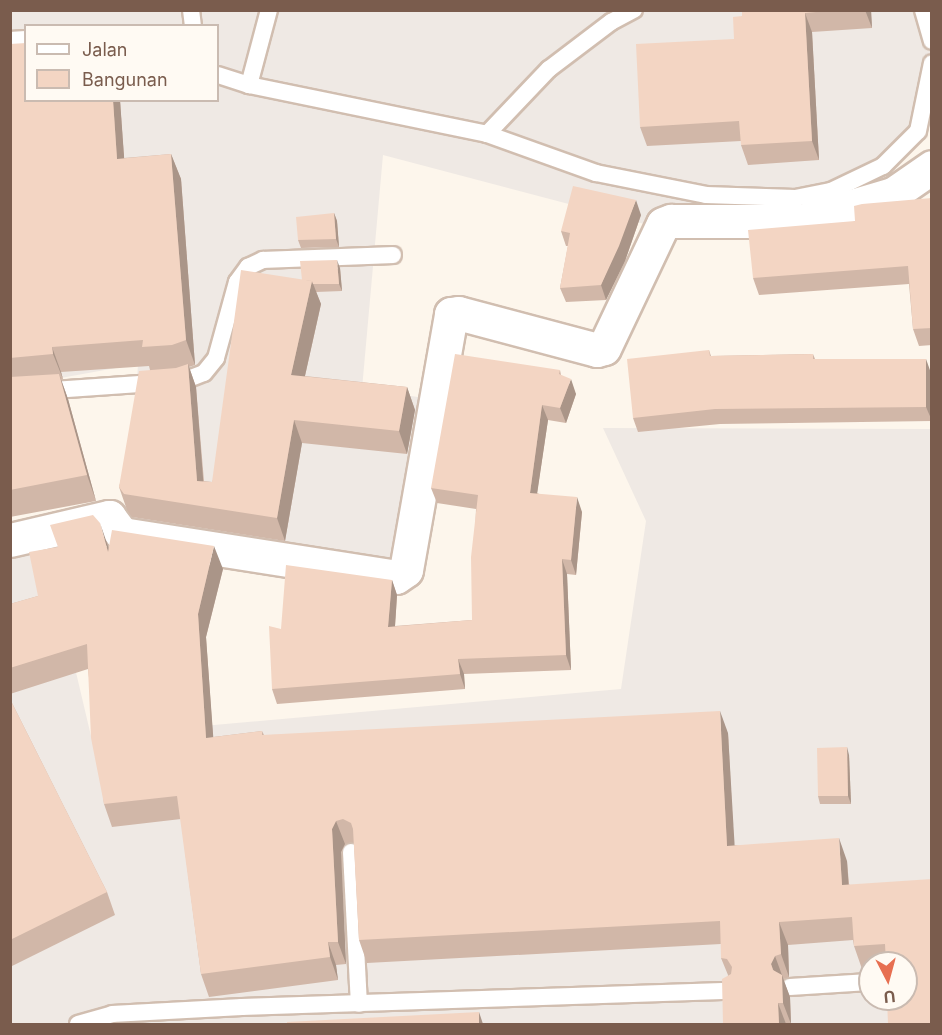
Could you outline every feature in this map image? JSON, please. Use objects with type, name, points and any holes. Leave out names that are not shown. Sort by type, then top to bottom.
[{"type":"street","points":[[10,540],[109,517],[122,534],[396,577],[406,570],[451,315],[458,313],[597,350],[604,348],[663,224],[671,222],[801,221],[893,194],[932,167]]},
{"type":"lane","points":[[249,85],[269,10]]},
{"type":"lane","points":[[487,134],[549,69],[611,21],[634,10]]},
{"type":"lane","points":[[923,10],[932,41]]},
{"type":"lane","points":[[219,75],[249,85],[487,134],[596,173],[706,195],[795,198],[831,191],[883,166],[918,131],[932,63]]},
{"type":"lane","points":[[10,393],[183,381],[204,373],[216,358],[237,282],[248,267],[263,260],[393,255]]},
{"type":"lane","points":[[351,852],[359,1004]]},
{"type":"lane","points":[[790,987],[858,983]]},
{"type":"lane","points":[[78,1024],[112,1014],[730,991]]},
{"type":"shaded area","points":[[11,11],[931,11],[932,123],[834,193],[656,227],[383,155],[362,389],[425,398],[403,578],[128,533],[138,364],[11,387]]},
{"type":"shaded area","points":[[603,428],[931,429],[931,1024],[11,1024],[11,554],[46,545],[91,736],[621,689],[646,521]]},
{"type":"building","points":[[742,10],[838,10],[805,13],[812,141],[741,145],[739,121],[640,127],[636,44],[734,39],[733,17],[742,16]]},
{"type":"building","points":[[24,43],[24,102],[113,102],[117,159],[171,154],[186,340],[172,345],[142,347],[143,340],[52,347],[53,354],[10,358],[10,44]]},
{"type":"building","points":[[573,186],[636,200],[601,285],[560,288],[570,233],[561,231]]},
{"type":"building","points":[[932,198],[932,328],[913,329],[908,266],[753,278],[748,230],[855,221],[854,206]]},
{"type":"building","points":[[334,213],[336,239],[298,240],[296,217]]},
{"type":"building","points":[[337,260],[339,284],[313,284],[312,281],[302,280],[300,261]]},
{"type":"building","points":[[241,270],[312,281],[291,375],[407,387],[399,431],[294,420],[277,518],[124,494],[119,487],[139,371],[176,368],[188,364],[197,481],[212,482]]},
{"type":"building","points":[[709,350],[710,356],[813,354],[813,359],[926,359],[926,407],[715,409],[633,418],[627,359]]},
{"type":"building","points":[[455,354],[560,370],[559,374],[571,379],[560,408],[542,405],[530,493],[577,497],[571,560],[562,559],[566,655],[458,659],[460,674],[272,689],[269,626],[281,629],[286,565],[392,580],[388,627],[472,620],[471,557],[478,495],[431,488]]},
{"type":"building","points":[[59,374],[87,475],[10,490],[10,377]]},
{"type":"building","points":[[93,515],[100,523],[108,552],[112,530],[214,546],[198,614],[206,738],[262,731],[262,735],[720,711],[727,846],[839,838],[842,885],[932,879],[932,1024],[888,1024],[887,1011],[918,1011],[918,951],[885,951],[885,944],[854,946],[852,917],[779,922],[781,954],[775,956],[771,964],[773,970],[782,975],[783,1003],[778,1003],[779,1024],[723,1024],[722,979],[731,974],[732,967],[727,959],[721,958],[720,921],[359,940],[353,829],[351,823],[343,819],[336,821],[332,829],[338,942],[328,942],[330,957],[201,974],[177,796],[104,804],[91,738],[87,644],[10,668],[10,604],[38,596],[29,552],[58,547],[50,525]]},
{"type":"building","points":[[10,699],[107,892],[10,940]]},
{"type":"building","points":[[847,747],[848,796],[818,796],[817,748]]},
{"type":"building","points":[[479,1012],[479,1024],[287,1024],[287,1022]]}]
